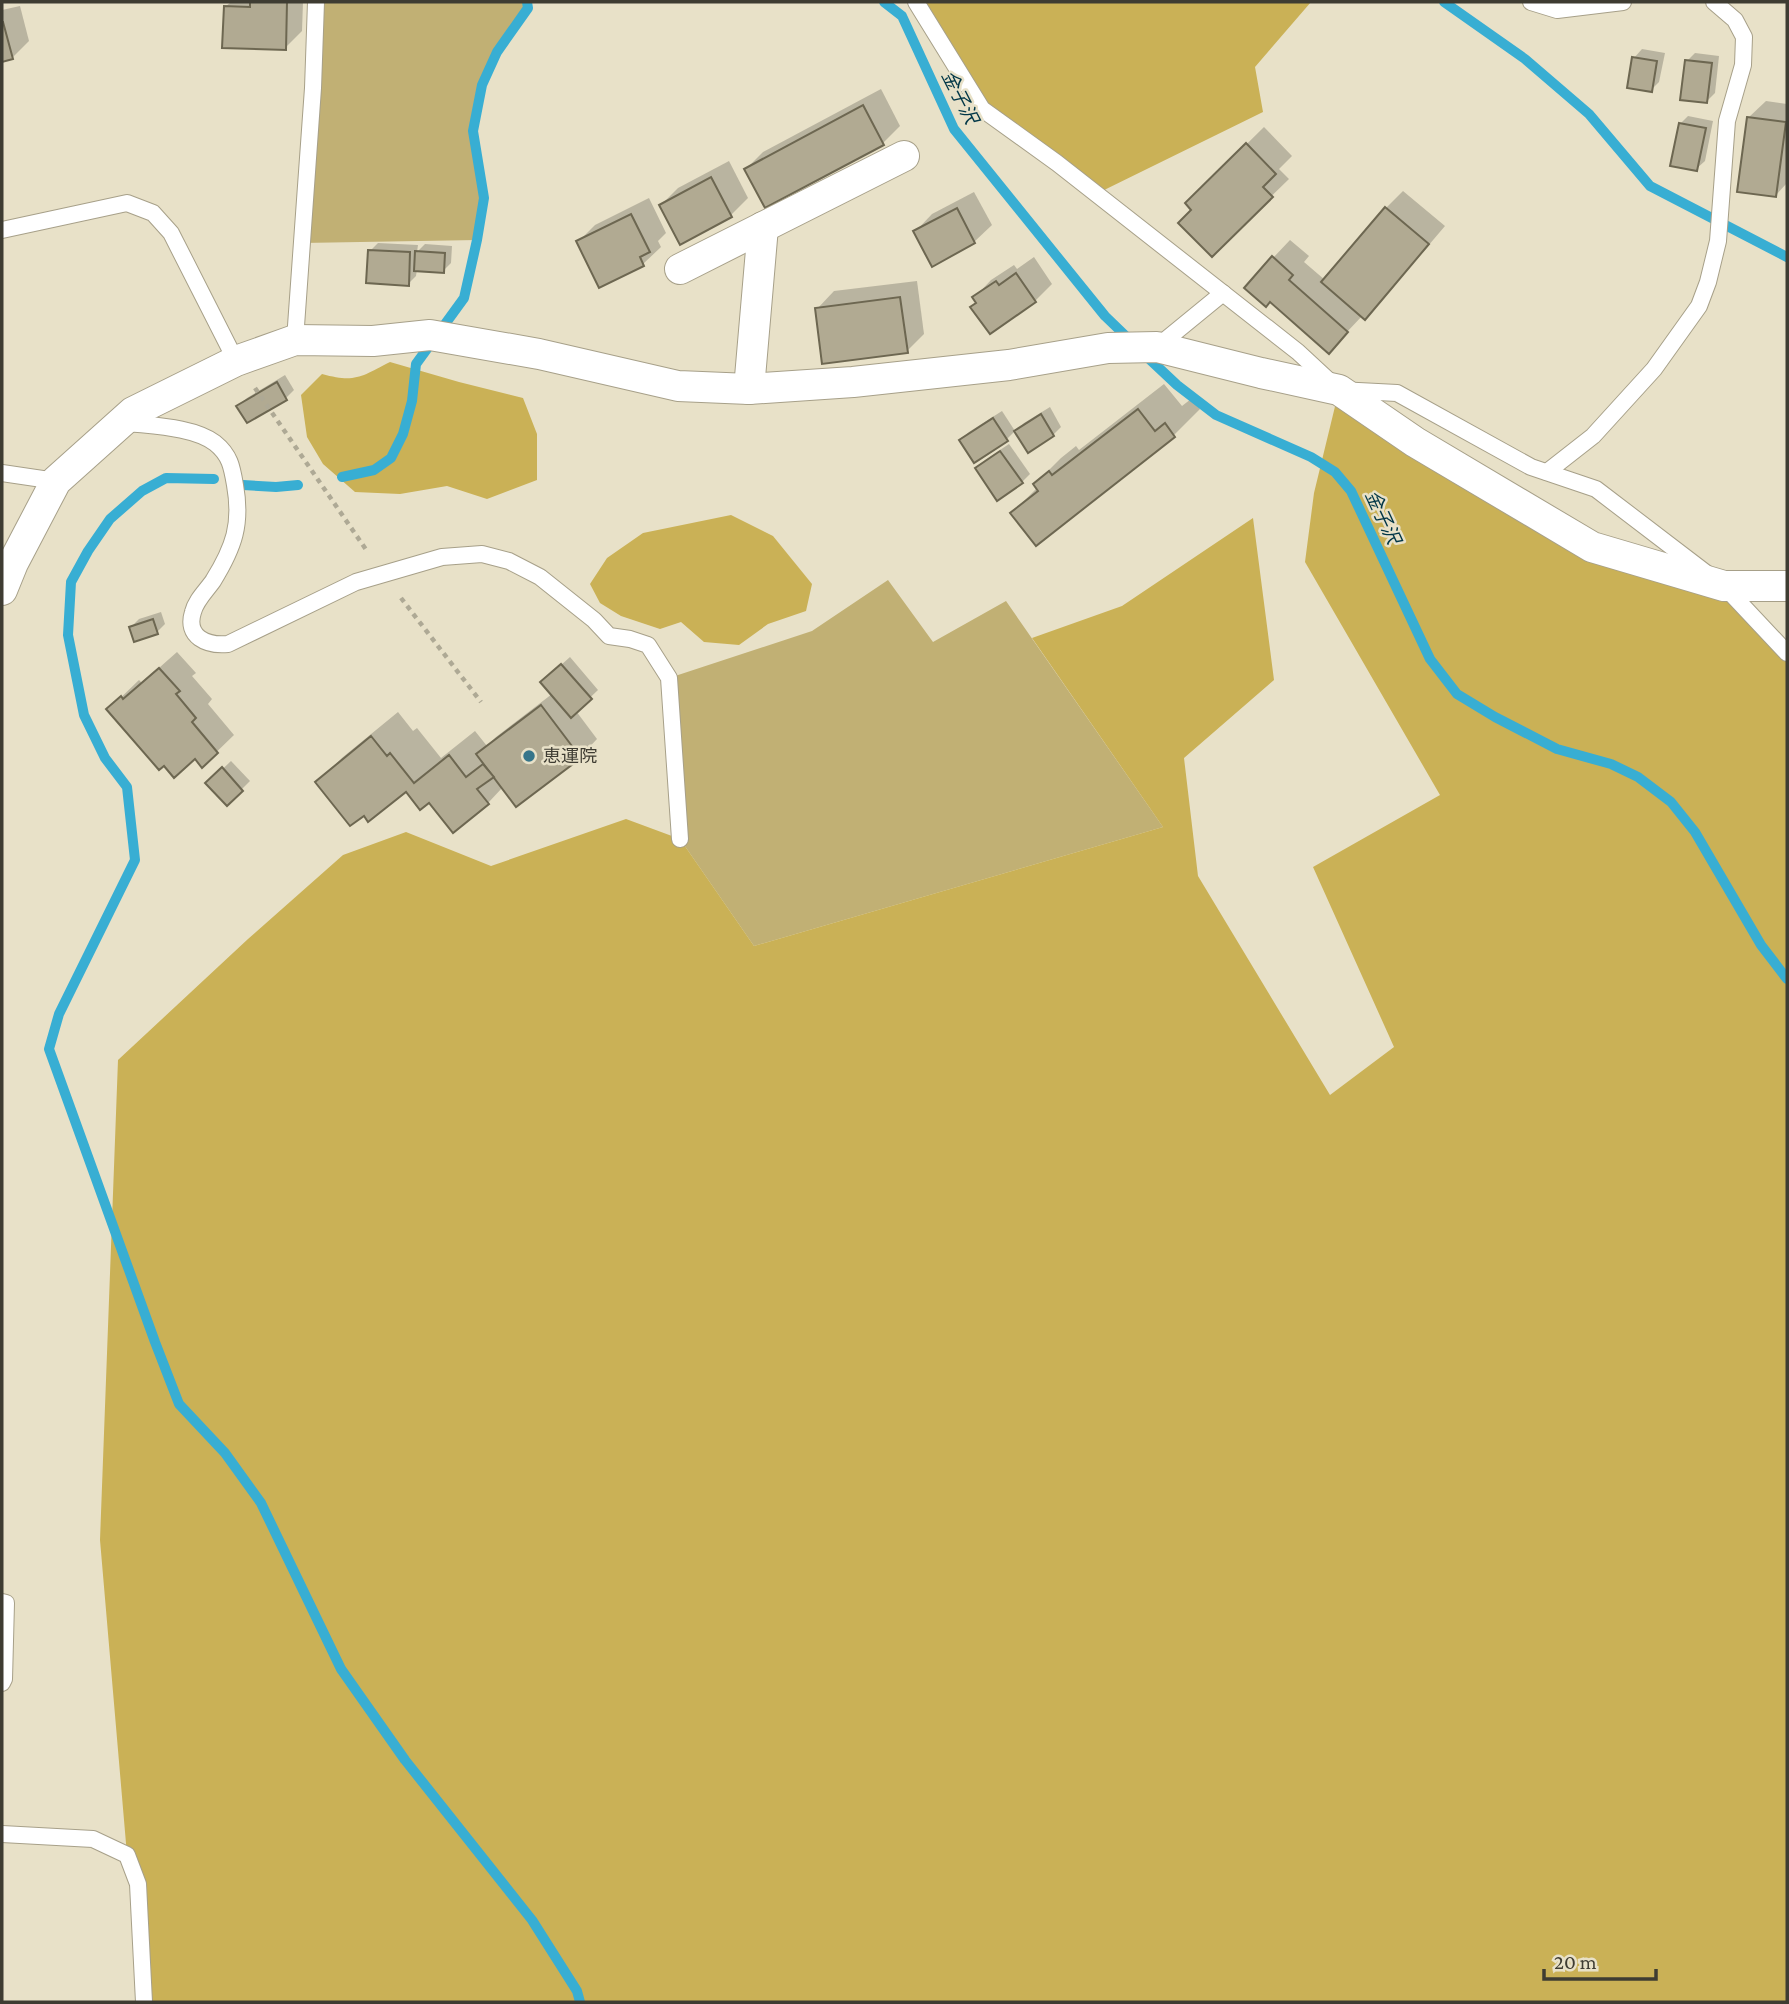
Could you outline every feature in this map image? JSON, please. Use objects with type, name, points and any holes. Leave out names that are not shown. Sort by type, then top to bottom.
[{"type":"street","points":[[680,269],[904,156]]},
{"type":"street","points":[[749,389],[763,227]]},
{"type":"street","points":[[2,590],[13,563],[56,481],[133,412],[236,361],[295,340],[373,341],[441,337],[539,354],[678,386],[749,389],[840,383],[1009,365],[1108,348],[1157,347],[1339,390],[1415,442],[1592,547],[1724,586],[1787,586]]},
{"type":"lane","points":[[295,340],[313,88],[316,2]]},
{"type":"lane","points":[[916,2],[982,109],[1057,163],[1298,352],[1339,390],[1397,393],[1531,467],[1596,489],[1724,586],[1787,653]]},
{"type":"lane","points":[[1531,2],[1557,10],[1623,2]]},
{"type":"lane","points":[[1547,472],[1593,436],[1654,369],[1699,306],[1708,282],[1718,241],[1727,121],[1744,65],[1744,37],[1735,20],[1714,2]]},
{"type":"lane","points":[[2,230],[127,203],[153,213],[171,233],[236,361]]},
{"type":"lane","points":[[1157,347],[1223,293]]},
{"type":"lane","points":[[121,422],[192,432],[214,443],[232,462],[239,505],[235,540],[191,616],[192,627],[197,636],[206,643],[215,646],[228,644],[356,582],[442,557],[482,554],[509,561],[540,577],[594,620],[609,636],[648,645],[669,678],[680,839]]},
{"type":"lane","points":[[2,473],[56,481]]},
{"type":"lane","points":[[2,1602],[6,1603],[2,1683]]},
{"type":"lane","points":[[2,1834],[93,1839],[127,1855],[138,1884],[145,2002]]},
{"type":"path","points":[[236,361],[383,574],[481,702]]},
{"type":"shaded area","points":[[316,2],[527,2],[528,8],[497,52],[482,85],[473,131],[484,198],[477,240],[302,243]]},
{"type":"shaded area","points":[[916,2],[1311,2],[1255,67],[1263,112],[1096,194],[982,109]]},
{"type":"shaded area","points":[[390,362],[523,398],[537,434],[537,480],[487,499],[447,486],[400,494],[355,492],[323,464],[307,437],[301,395],[322,374],[342,378],[358,377]]},
{"type":"shaded area","points":[[1339,390],[1592,547],[1724,586],[1787,653],[1787,2002],[144,2002],[127,1855],[100,1540],[118,1060],[343,855],[406,832],[491,866],[626,819],[680,839],[754,946],[1163,827],[1032,638],[1122,606],[1253,518],[1274,680],[1184,758],[1198,876],[1330,1095],[1394,1047],[1313,867],[1440,795],[1305,562],[1314,493]]},
{"type":"shaded area","points":[[731,515],[773,536],[812,584],[806,611],[768,624],[739,645],[704,642],[681,622],[660,629],[621,616],[600,603],[590,584],[607,558],[643,533]]},
{"type":"shaded area","points":[[888,580],[933,642],[1006,601],[1163,827],[754,946],[680,839],[669,678],[812,631]]},
{"type":"building","points":[[250,2],[287,2],[286,50],[222,48],[224,6],[250,7]]},
{"type":"building","points":[[2,22],[13,59],[2,62]]},
{"type":"building","points":[[1632,57],[1657,61],[1652,92],[1627,88]]},
{"type":"building","points":[[1685,60],[1712,63],[1707,103],[1680,100]]},
{"type":"building","points":[[863,105],[884,145],[765,208],[744,169]]},
{"type":"building","points":[[1747,117],[1786,122],[1776,197],[1737,192]]},
{"type":"building","points":[[1679,123],[1706,128],[1697,171],[1670,166]]},
{"type":"building","points":[[1246,143],[1276,174],[1263,187],[1273,197],[1212,257],[1178,223],[1191,210],[1185,203]]},
{"type":"building","points":[[711,177],[732,217],[680,245],[659,205]]},
{"type":"building","points":[[1385,207],[1429,244],[1365,320],[1321,282]]},
{"type":"building","points":[[957,208],[975,243],[932,267],[913,231]]},
{"type":"building","points":[[631,214],[650,252],[640,257],[644,266],[599,288],[576,241]]},
{"type":"building","points":[[368,250],[410,252],[409,286],[366,283]]},
{"type":"building","points":[[415,251],[445,253],[444,273],[414,271]]},
{"type":"building","points":[[1272,256],[1293,275],[1289,280],[1348,332],[1329,354],[1270,302],[1266,307],[1244,288]]},
{"type":"building","points":[[1016,273],[1036,302],[990,334],[970,307],[976,303],[972,297],[996,281],[999,285]]},
{"type":"building","points":[[900,297],[908,353],[822,364],[815,308]]},
{"type":"building","points":[[277,382],[287,400],[247,423],[236,406]]},
{"type":"building","points":[[1138,409],[1155,431],[1165,423],[1175,437],[1036,546],[1010,513],[1038,491],[1033,484],[1049,471],[1052,475]]},
{"type":"building","points":[[1041,414],[1054,436],[1028,453],[1014,431]]},
{"type":"building","points":[[993,418],[1008,441],[974,463],[959,440]]},
{"type":"building","points":[[1000,451],[1023,483],[997,501],[975,468]]},
{"type":"building","points":[[153,619],[158,634],[134,642],[129,627]]},
{"type":"building","points":[[561,664],[592,699],[571,718],[540,682]]},
{"type":"building","points":[[159,668],[180,691],[176,694],[196,718],[192,722],[218,753],[202,768],[195,759],[174,778],[164,766],[159,770],[106,709],[121,696],[123,699]]},
{"type":"building","name":"恵運院","points":[[541,705],[581,758],[516,807],[476,754]]},
{"type":"building","points":[[371,736],[387,756],[390,753],[414,783],[449,755],[466,777],[483,764],[494,777],[477,789],[489,804],[453,833],[429,803],[420,810],[406,792],[368,822],[364,816],[350,826],[315,782]]},
{"type":"building","points":[[222,767],[243,791],[227,806],[205,783]]},
{"type":"waterway","points":[[342,477],[374,470],[391,458],[403,434],[412,401],[416,364],[464,298],[484,198],[473,131],[482,85],[497,52],[528,8],[527,2]]},
{"type":"waterway","name":"金子沢","points":[[884,2],[902,16],[954,129],[1105,316],[1133,343]]},
{"type":"waterway","points":[[1444,2],[1525,59],[1589,114],[1650,186],[1787,257]]},
{"type":"waterway","name":"金子沢","points":[[1144,354],[1177,385],[1216,415],[1311,457],[1335,472],[1351,491],[1430,659],[1457,694],[1557,749],[1611,764],[1638,777],[1671,802],[1695,832],[1761,945],[1787,979]]},
{"type":"waterway","points":[[214,479],[166,478],[142,491],[110,519],[71,582],[68,635],[84,715],[105,758],[127,787],[135,860],[59,1014],[49,1049],[179,1404],[225,1453],[261,1503],[341,1669],[405,1760],[532,1920],[577,1991],[580,2002]]},
{"type":"waterway","points":[[243,485],[298,485]]},
{"type":"place","name":"恵運院","points":[[529,756]]}]
